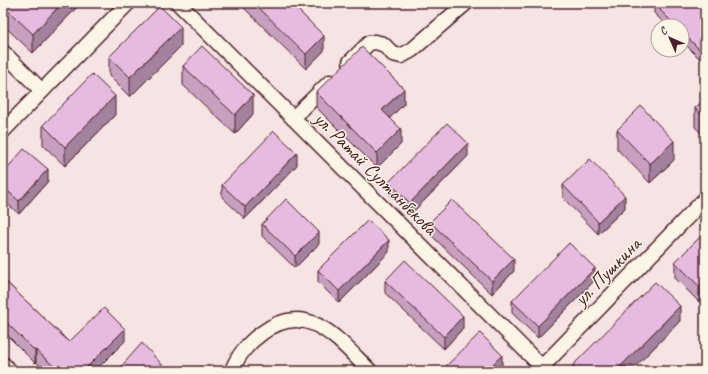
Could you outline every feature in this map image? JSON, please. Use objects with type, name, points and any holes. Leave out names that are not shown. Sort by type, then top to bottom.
[{"type":"street","points":[[3,131],[128,3]]},
{"type":"street","name":"ул. Ратай Султанбекова","points":[[178,3],[542,370]]},
{"type":"street","points":[[293,118],[369,43],[375,42],[383,44],[393,54],[401,56],[412,50],[466,3]]},
{"type":"street","points":[[3,52],[42,91]]},
{"type":"street","name":"ул. Пушкина","points":[[542,370],[705,199]]},
{"type":"street","points":[[232,371],[239,356],[257,336],[278,323],[291,320],[305,321],[327,330],[370,371]]},
{"type":"street","points":[[3,364],[10,371]]},
{"type":"building","points":[[3,3],[62,3],[33,34],[3,6]]},
{"type":"building","points":[[254,3],[291,3],[324,36],[306,54]]},
{"type":"building","points":[[698,3],[705,10],[705,55],[690,40],[690,18],[668,18],[654,4]]},
{"type":"building","points":[[160,6],[181,27],[130,77],[109,57]]},
{"type":"building","points":[[202,46],[253,95],[235,115],[183,66]]},
{"type":"building","points":[[362,47],[404,89],[382,110],[401,129],[377,153],[316,92]]},
{"type":"building","points":[[92,74],[115,96],[65,147],[43,125]]},
{"type":"building","points":[[705,99],[705,118],[695,108]]},
{"type":"building","points":[[641,106],[674,141],[650,164],[617,130]]},
{"type":"building","points":[[447,123],[468,143],[410,203],[389,182]]},
{"type":"building","points":[[274,131],[297,153],[245,207],[222,185]]},
{"type":"building","points":[[24,149],[48,169],[19,201],[3,187],[3,173]]},
{"type":"building","points":[[590,159],[625,196],[598,222],[563,185]]},
{"type":"building","points":[[286,199],[319,232],[295,256],[262,224]]},
{"type":"building","points":[[452,200],[514,259],[492,281],[430,222]]},
{"type":"building","points":[[368,220],[389,240],[339,291],[318,270]]},
{"type":"building","points":[[705,232],[705,280],[699,286],[675,262]]},
{"type":"building","points":[[569,243],[595,268],[538,326],[512,301]]},
{"type":"building","points":[[405,260],[463,316],[444,337],[385,281]]},
{"type":"building","points":[[3,279],[69,342],[104,308],[125,329],[83,371],[59,371],[36,350],[35,351],[3,319]]},
{"type":"building","points":[[655,282],[680,306],[616,371],[579,371],[573,365]]},
{"type":"building","points":[[480,333],[502,355],[486,371],[441,371]]},
{"type":"building","points":[[142,343],[168,371],[121,371],[119,369]]}]
